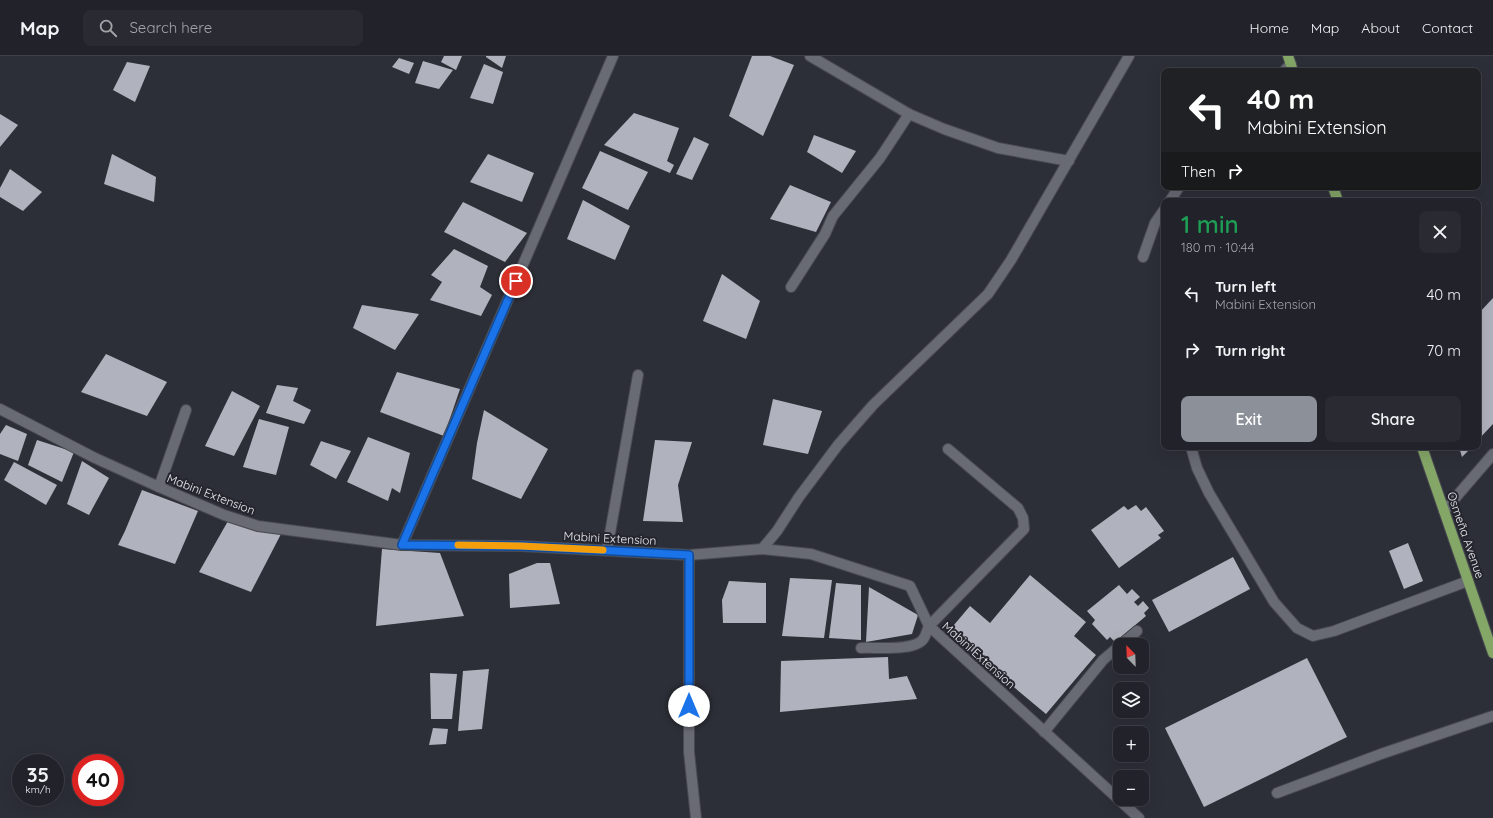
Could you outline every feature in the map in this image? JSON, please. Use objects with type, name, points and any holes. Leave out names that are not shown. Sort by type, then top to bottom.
[{"type":"main road","name":"Osmeña Avenue","points":[[1423,450],[1493,653]]},
{"type":"street","points":[[402,545],[613,56]]},
{"type":"street","points":[[810,56],[909,114],[944,129],[998,148],[1069,161]]},
{"type":"street","points":[[762,549],[777,531],[799,497],[838,445],[873,405],[988,294],[1011,260],[1129,56]]},
{"type":"street","points":[[791,287],[824,234],[833,216],[880,158],[909,114]]},
{"type":"street","points":[[1143,257],[1155,224],[1161,215]]},
{"type":"street","points":[[607,550],[638,375]]},
{"type":"street","name":"Mabini Extension","points":[[0,409],[95,458],[224,515],[258,526],[402,545],[521,546],[689,555],[762,549],[811,554],[910,586],[928,626],[1139,818]]},
{"type":"street","points":[[159,487],[186,410]]},
{"type":"street","points":[[861,648],[908,647],[916,645],[924,639],[928,626],[1024,529],[1023,518],[1018,508],[948,450]]},
{"type":"street","points":[[1192,450],[1197,468],[1209,493],[1274,602],[1297,628],[1313,636],[1334,631],[1468,580]]},
{"type":"street","points":[[1444,512],[1493,454]]},
{"type":"street","points":[[689,555],[689,752],[696,818]]},
{"type":"street","points":[[1044,732],[1103,660],[1137,631]]},
{"type":"street","points":[[1277,793],[1381,754],[1493,716]]},
{"type":"building","points":[[444,56],[462,56],[456,70],[441,62]]},
{"type":"building","points":[[506,56],[502,68],[486,57]]},
{"type":"building","points":[[752,56],[770,56],[794,65],[763,136],[729,116]]},
{"type":"building","points":[[399,58],[414,63],[409,74],[392,67]]},
{"type":"building","points":[[423,61],[453,70],[439,89],[415,83]]},
{"type":"building","points":[[127,62],[150,66],[135,102],[113,90]]},
{"type":"building","points":[[484,64],[503,72],[493,104],[470,98]]},
{"type":"building","points":[[634,113],[679,128],[667,161],[674,165],[670,173],[604,145]]},
{"type":"building","points":[[0,114],[18,125],[0,147]]},
{"type":"building","points":[[814,135],[856,151],[842,173],[807,152]]},
{"type":"building","points":[[694,137],[709,144],[692,180],[676,174]]},
{"type":"building","points":[[600,151],[648,172],[628,210],[582,188]]},
{"type":"building","points":[[112,154],[156,177],[154,202],[104,184]]},
{"type":"building","points":[[488,154],[534,173],[522,202],[470,182]]},
{"type":"building","points":[[10,169],[42,192],[23,211],[0,197],[0,188]]},
{"type":"building","points":[[790,185],[831,202],[816,232],[770,219]]},
{"type":"building","points":[[583,200],[630,226],[615,260],[567,239]]},
{"type":"building","points":[[463,202],[527,233],[505,262],[444,232]]},
{"type":"building","points":[[454,249],[488,266],[480,287],[492,295],[481,316],[430,300],[442,282],[431,275]]},
{"type":"building","points":[[722,274],[760,301],[746,339],[703,321]]},
{"type":"building","points":[[1493,298],[1493,424],[1481,437],[1481,311]]},
{"type":"building","points":[[362,305],[419,314],[395,350],[353,328]]},
{"type":"building","points":[[106,354],[167,382],[147,416],[81,392]]},
{"type":"building","points":[[397,372],[460,389],[444,436],[380,412]]},
{"type":"building","points":[[277,385],[298,388],[293,401],[311,410],[304,424],[266,413]]},
{"type":"building","points":[[232,391],[260,406],[234,456],[205,446]]},
{"type":"building","points":[[773,399],[822,411],[808,454],[763,445]]},
{"type":"building","points":[[484,410],[548,449],[521,499],[472,479],[477,443]]},
{"type":"building","points":[[259,419],[289,427],[276,475],[243,467]]},
{"type":"building","points":[[6,425],[27,434],[18,461],[0,454],[0,434]]},
{"type":"building","points":[[368,437],[410,453],[400,493],[392,488],[388,501],[347,482]]},
{"type":"building","points":[[37,440],[74,452],[62,482],[28,465]]},
{"type":"building","points":[[655,440],[692,442],[678,485],[683,522],[643,521]]},
{"type":"building","points":[[321,441],[351,451],[336,479],[310,465]]},
{"type":"building","points":[[1460,450],[1469,450],[1462,457]]},
{"type":"building","points":[[82,461],[109,478],[89,515],[67,504]]},
{"type":"building","points":[[14,462],[57,485],[46,505],[4,480]]},
{"type":"building","points":[[142,490],[198,511],[175,564],[118,545]]},
{"type":"building","points":[[1136,505],[1141,511],[1146,507],[1164,531],[1158,535],[1161,538],[1119,568],[1091,530],[1124,506],[1128,510]]},
{"type":"building","points":[[228,521],[281,534],[251,592],[199,572]]},
{"type":"building","points":[[1408,543],[1423,581],[1404,589],[1389,551]]},
{"type":"building","points":[[382,549],[440,553],[464,616],[376,626]]},
{"type":"building","points":[[1233,557],[1250,589],[1169,632],[1152,600]]},
{"type":"building","points":[[537,563],[550,563],[560,604],[510,608],[509,574]]},
{"type":"building","points":[[1030,575],[1086,622],[1074,636],[1096,655],[1046,714],[948,632],[970,606],[990,623]]},
{"type":"building","points":[[790,578],[832,580],[824,638],[782,636]]},
{"type":"building","points":[[729,581],[766,583],[766,623],[723,623],[722,600]]},
{"type":"building","points":[[836,583],[861,585],[861,640],[829,638]]},
{"type":"building","points":[[1119,585],[1127,594],[1132,589],[1140,597],[1134,602],[1138,606],[1143,601],[1149,608],[1144,613],[1146,616],[1120,638],[1113,638],[1113,640],[1110,637],[1107,640],[1092,624],[1095,620],[1087,611]]},
{"type":"building","points":[[869,587],[918,615],[912,634],[866,642]]},
{"type":"building","points":[[888,657],[889,679],[907,676],[917,699],[780,712],[781,661]]},
{"type":"building","points":[[1307,658],[1347,737],[1204,807],[1165,728]]},
{"type":"building","points":[[489,669],[482,729],[458,731],[463,671]]},
{"type":"building","points":[[430,673],[457,674],[452,719],[431,719]]},
{"type":"building","points":[[433,728],[448,729],[446,744],[429,745]]},
{"type":"slow traffic","points":[[458,545],[603,550]]},
{"type":"route","points":[[516,281],[402,545],[521,546],[689,555],[689,706]]}]
